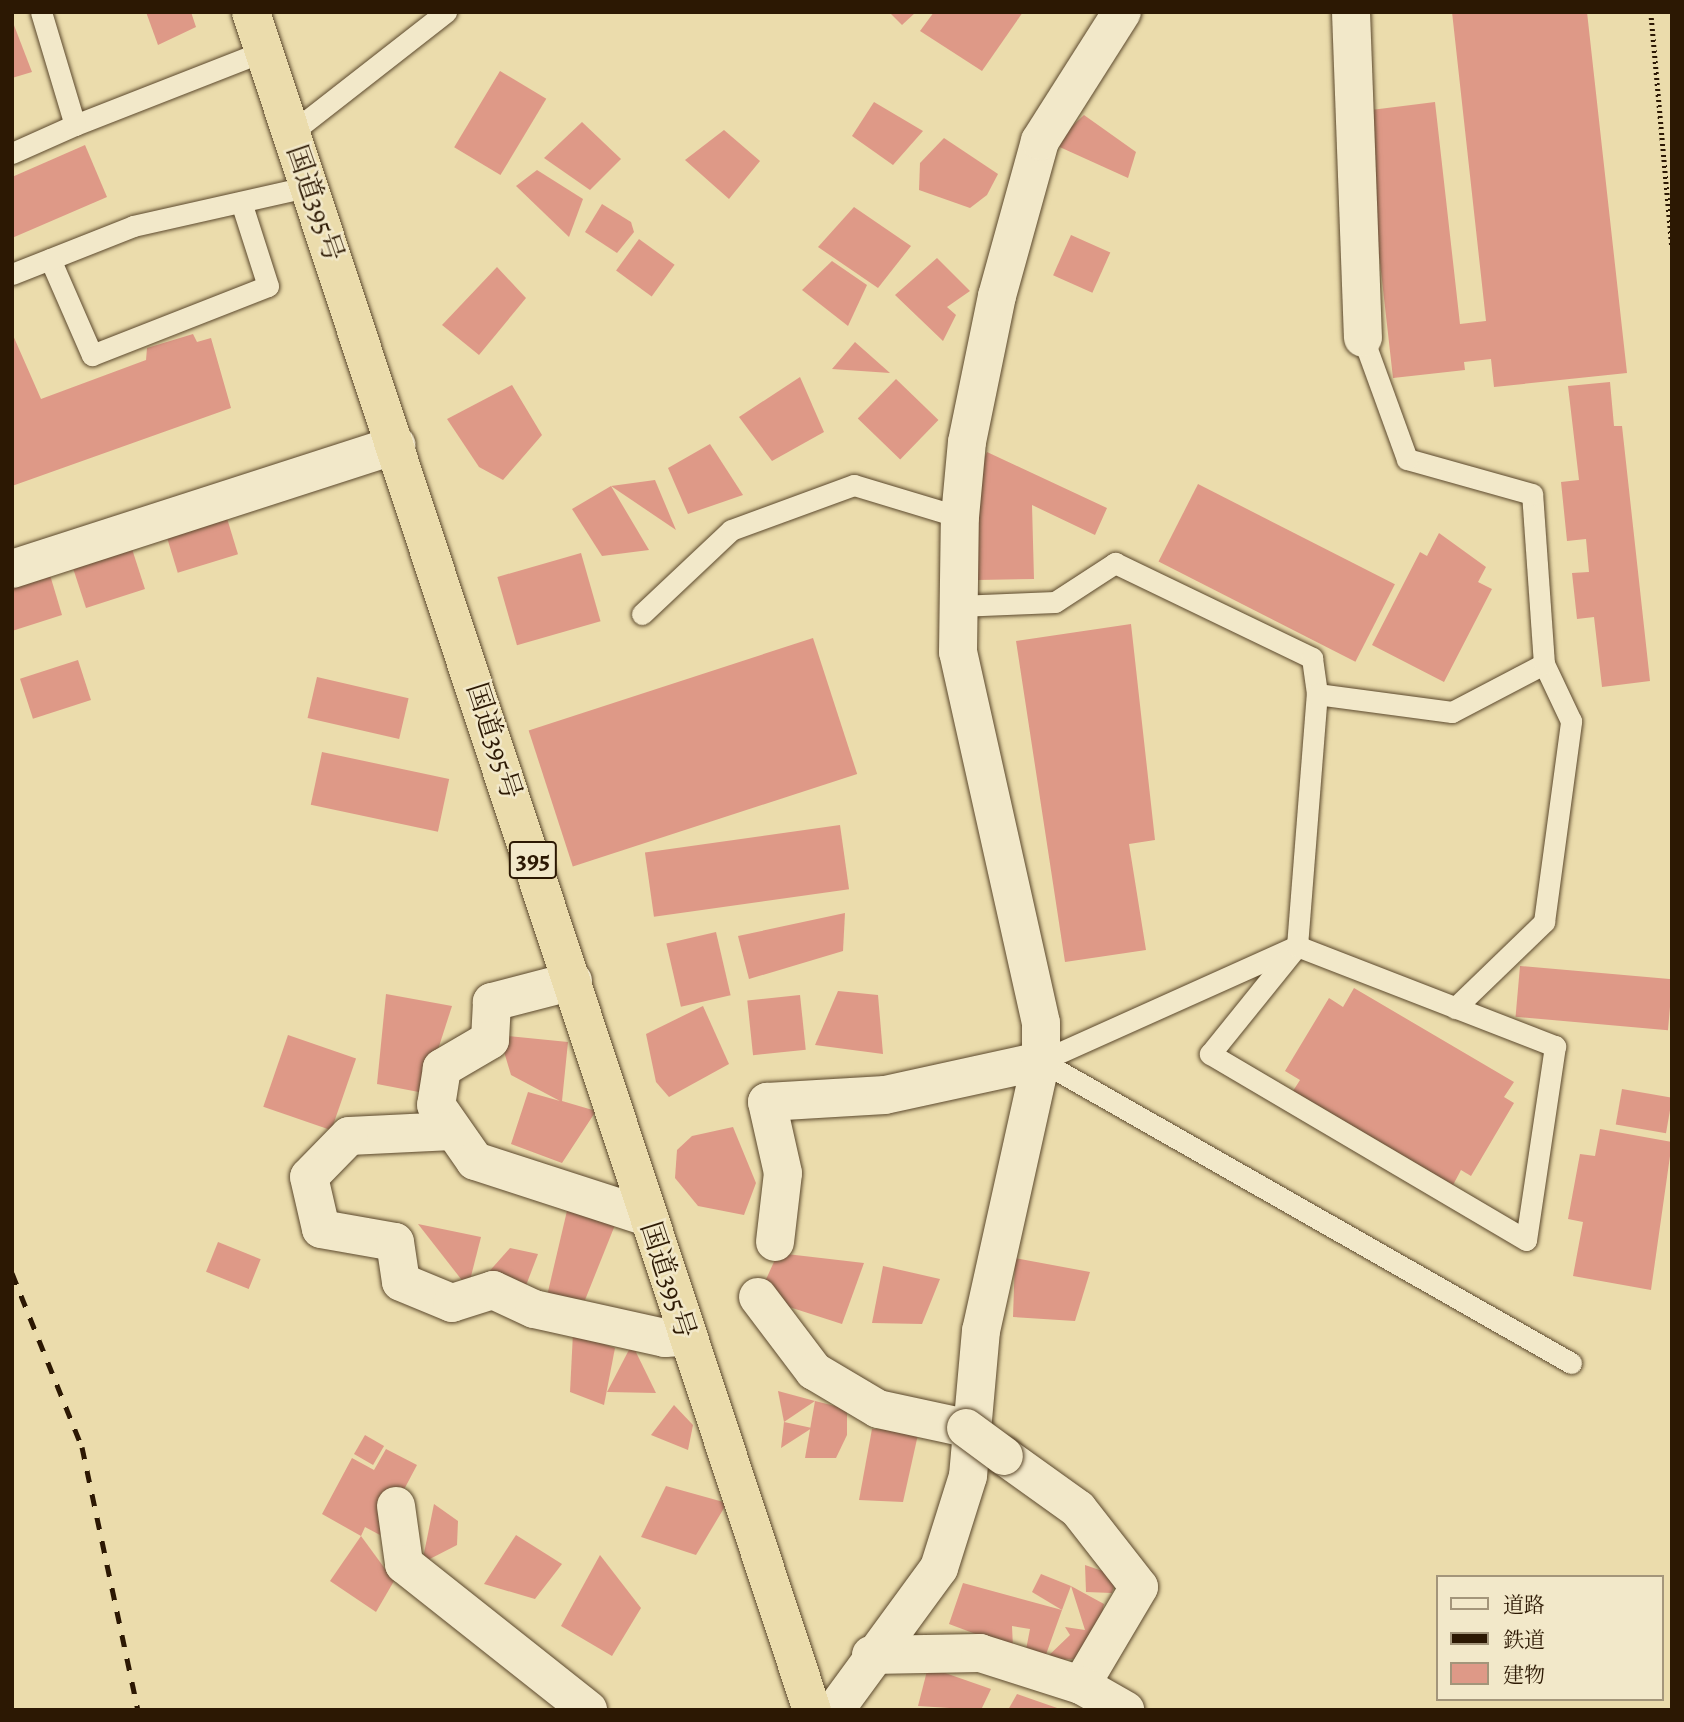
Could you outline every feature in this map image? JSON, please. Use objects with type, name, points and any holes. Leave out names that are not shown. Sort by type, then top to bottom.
[{"type":"highway","name":"国道395号","points":[[251,12],[573,981],[686,1337],[812,1710]]},
{"type":"street","points":[[835,1710],[871,1655],[939,1568],[968,1476],[981,1331],[1041,1061],[1041,1023],[958,652],[960,517],[967,442],[998,296],[1040,141],[1122,12]]},
{"type":"street","points":[[1351,12],[1363,338]]},
{"type":"street","points":[[12,569],[396,445]]},
{"type":"street","points":[[573,981],[492,1003],[490,1040],[442,1068],[436,1104],[475,1161],[648,1217]]},
{"type":"street","points":[[775,1242],[783,1173],[767,1102],[885,1095],[1041,1061]]},
{"type":"street","points":[[452,1131],[349,1136],[309,1177],[321,1229],[395,1242],[401,1282],[452,1303],[493,1290],[534,1309],[665,1339],[686,1337]]},
{"type":"street","points":[[758,1297],[814,1371],[878,1409],[966,1428],[1078,1509],[1139,1587],[1081,1685]]},
{"type":"street","points":[[396,1506],[404,1564],[589,1710]]},
{"type":"street","points":[[871,1655],[980,1653],[1081,1685],[1125,1710]]},
{"type":"lane","points":[[41,12],[75,125]]},
{"type":"lane","points":[[291,133],[446,12]]},
{"type":"lane","points":[[12,153],[75,125],[264,51]]},
{"type":"lane","points":[[12,274],[133,226],[310,186]]},
{"type":"lane","points":[[50,259],[92,355],[268,286],[241,202]]},
{"type":"lane","points":[[1363,338],[1407,459],[1532,494],[1544,664],[1571,721],[1544,922],[1455,1008]]},
{"type":"lane","points":[[642,614],[731,530],[854,485],[960,517]]},
{"type":"lane","points":[[958,606],[1055,602],[1115,563],[1312,658],[1317,694],[1297,946],[1210,1054],[1526,1240],[1555,1046],[1297,946],[1041,1061]]},
{"type":"lane","points":[[1317,694],[1452,712],[1544,664]]},
{"type":"lane","points":[[1041,1061],[1571,1363]]},
{"type":"path","points":[[1651,12],[1672,246]]},
{"type":"building","points":[[146,12],[191,12],[196,27],[158,45]]},
{"type":"building","points":[[889,12],[916,12],[902,25]]},
{"type":"building","points":[[934,12],[1023,12],[982,71],[920,31]]},
{"type":"building","points":[[1452,12],[1587,12],[1627,373],[1494,387],[1491,359],[1464,362],[1465,370],[1393,378],[1363,111],[1435,102],[1460,324],[1486,321]]},
{"type":"building","points":[[12,20],[32,72],[12,78]]},
{"type":"building","points":[[500,71],[546,99],[500,175],[454,147]]},
{"type":"building","points":[[874,102],[923,131],[893,165],[852,136]]},
{"type":"building","points":[[1084,115],[1136,152],[1128,178],[1053,144]]},
{"type":"building","points":[[582,122],[621,159],[590,190],[544,158]]},
{"type":"building","points":[[724,130],[760,161],[729,199],[685,160]]},
{"type":"building","points":[[944,138],[998,174],[987,195],[970,208],[919,190],[920,163]]},
{"type":"building","points":[[85,145],[107,197],[12,238],[12,177]]},
{"type":"building","points":[[537,170],[583,199],[569,237],[516,186]]},
{"type":"building","points":[[602,204],[631,222],[634,232],[617,253],[585,232]]},
{"type":"building","points":[[854,207],[911,246],[878,288],[818,247]]},
{"type":"building","points":[[1071,235],[1110,252],[1092,293],[1053,275]]},
{"type":"building","points":[[639,239],[675,265],[652,296],[616,271]]},
{"type":"building","points":[[937,258],[970,291],[947,307],[956,315],[943,341],[895,295]]},
{"type":"building","points":[[832,261],[867,285],[848,326],[802,290]]},
{"type":"building","points":[[497,267],[526,298],[479,355],[442,325]]},
{"type":"building","points":[[12,333],[41,399],[146,360],[147,348],[193,334],[197,342],[211,338],[231,408],[12,486]]},
{"type":"building","points":[[855,342],[890,373],[832,369]]},
{"type":"building","points":[[800,377],[824,432],[772,461],[739,417]]},
{"type":"building","points":[[896,379],[938,420],[900,460],[858,419]]},
{"type":"building","points":[[1610,382],[1614,426],[1622,426],[1650,681],[1602,687],[1594,617],[1577,619],[1572,573],[1589,572],[1586,539],[1567,541],[1561,482],[1579,480],[1568,386]]},
{"type":"building","points":[[512,385],[542,435],[503,480],[479,467],[447,419]]},
{"type":"building","points":[[710,444],[743,495],[688,514],[668,468]]},
{"type":"building","points":[[987,452],[1107,508],[1095,535],[1032,505],[1034,579],[977,580],[975,478]]},
{"type":"building","points":[[655,480],[676,530],[611,486]]},
{"type":"building","points":[[1198,484],[1395,584],[1355,662],[1159,562]]},
{"type":"building","points":[[611,486],[649,550],[602,556],[572,509]]},
{"type":"building","points":[[226,515],[238,554],[178,573],[166,533]]},
{"type":"building","points":[[1439,533],[1486,567],[1478,582],[1492,589],[1444,682],[1372,645],[1420,552],[1427,556]]},
{"type":"building","points":[[132,549],[145,589],[86,608],[73,568]]},
{"type":"building","points":[[581,553],[601,621],[517,645],[497,577]]},
{"type":"building","points":[[50,575],[62,615],[12,631],[12,587]]},
{"type":"building","points":[[1131,624],[1155,840],[1129,844],[1146,950],[1065,962],[1016,641]]},
{"type":"building","points":[[813,638],[857,774],[573,866],[529,730]]},
{"type":"building","points":[[78,660],[91,700],[33,719],[20,679]]},
{"type":"building","points":[[317,677],[409,698],[399,739],[308,718]]},
{"type":"building","points":[[322,752],[449,779],[438,832],[311,805]]},
{"type":"building","points":[[840,825],[849,889],[654,917],[645,852]]},
{"type":"building","points":[[845,913],[843,951],[749,979],[738,936]]},
{"type":"building","points":[[716,932],[731,995],[681,1007],[666,943]]},
{"type":"building","points":[[1520,966],[1672,979],[1668,1030],[1516,1017]]},
{"type":"building","points":[[1354,988],[1514,1082],[1504,1097],[1514,1103],[1471,1176],[1461,1170],[1453,1185],[1293,1091],[1300,1080],[1285,1071],[1329,998],[1343,1007]]},
{"type":"building","points":[[838,991],[878,995],[883,1054],[815,1045]]},
{"type":"building","points":[[386,994],[452,1006],[424,1093],[377,1084]]},
{"type":"building","points":[[800,995],[806,1050],[753,1055],[747,1001]]},
{"type":"building","points":[[703,1006],[729,1064],[669,1097],[656,1082],[646,1034]]},
{"type":"building","points":[[288,1035],[356,1058],[331,1130],[263,1107]]},
{"type":"building","points":[[499,1035],[568,1042],[562,1101],[596,1111],[562,1163],[511,1144],[528,1092],[560,1101],[511,1075]]},
{"type":"building","points":[[1622,1089],[1672,1098],[1666,1133],[1616,1124]]},
{"type":"building","points":[[733,1127],[756,1183],[744,1215],[698,1206],[675,1178],[677,1150],[692,1136]]},
{"type":"building","points":[[1600,1129],[1672,1142],[1651,1290],[1573,1276],[1583,1222],[1568,1219],[1580,1154],[1595,1156]]},
{"type":"building","points":[[570,1198],[621,1210],[585,1300],[547,1296]]},
{"type":"building","points":[[418,1224],[481,1237],[468,1288]]},
{"type":"building","points":[[218,1242],[261,1259],[249,1289],[206,1272]]},
{"type":"building","points":[[510,1248],[538,1254],[525,1288],[486,1275]]},
{"type":"building","points":[[778,1253],[864,1263],[842,1324],[758,1297]]},
{"type":"building","points":[[1015,1258],[1090,1272],[1075,1321],[1013,1317]]},
{"type":"building","points":[[883,1266],[940,1279],[922,1324],[872,1323]]},
{"type":"building","points":[[573,1333],[615,1348],[604,1405],[570,1392]]},
{"type":"building","points":[[632,1344],[656,1393],[607,1392]]},
{"type":"building","points":[[778,1391],[815,1401],[784,1422]]},
{"type":"building","points":[[815,1401],[847,1409],[847,1435],[836,1458],[805,1458]]},
{"type":"building","points":[[674,1405],[693,1425],[688,1450],[651,1435]]},
{"type":"building","points":[[784,1422],[812,1428],[781,1448]]},
{"type":"building","points":[[872,1429],[919,1430],[903,1502],[859,1500]]},
{"type":"building","points":[[365,1435],[384,1446],[373,1465],[354,1454]]},
{"type":"building","points":[[386,1449],[417,1465],[380,1535],[365,1527],[361,1536],[322,1514],[352,1458],[374,1470]]},
{"type":"building","points":[[666,1486],[727,1503],[696,1555],[641,1537]]},
{"type":"building","points":[[434,1504],[458,1521],[457,1545],[422,1563]]},
{"type":"building","points":[[516,1535],[562,1564],[535,1599],[484,1584]]},
{"type":"building","points":[[361,1536],[394,1581],[376,1612],[330,1581]]},
{"type":"building","points":[[600,1555],[641,1608],[612,1656],[561,1626]]},
{"type":"building","points":[[1085,1565],[1117,1576],[1112,1593],[1086,1592]]},
{"type":"building","points":[[1041,1574],[1071,1586],[1062,1610],[1032,1592]]},
{"type":"building","points":[[963,1583],[1062,1610],[1044,1660],[1025,1655],[1030,1629],[1012,1626],[1013,1648],[949,1624]]},
{"type":"building","points":[[1071,1586],[1104,1604],[1097,1638],[1079,1659],[1044,1660],[1070,1635],[1065,1627],[1085,1630]]},
{"type":"building","points":[[928,1667],[991,1689],[981,1710],[918,1706]]},
{"type":"building","points":[[1017,1694],[1060,1709],[1060,1710],[1008,1710]]},
{"type":"railway","points":[[12,1273],[82,1447],[138,1710]]}]
